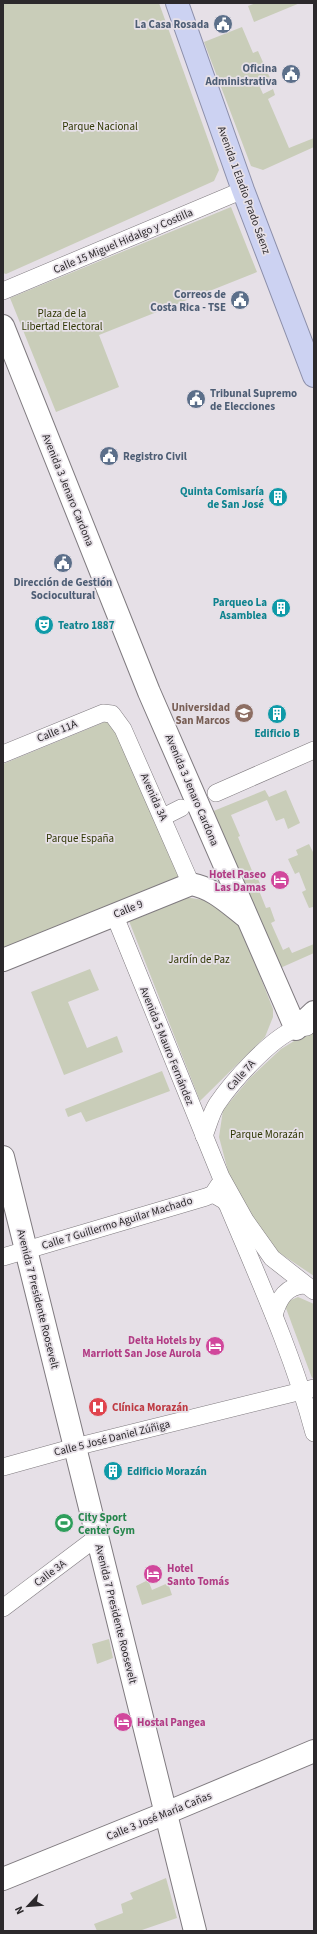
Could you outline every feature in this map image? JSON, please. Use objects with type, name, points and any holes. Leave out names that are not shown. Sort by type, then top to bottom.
[{"type":"highway","name":"Avenida 1 Eladio Prado Sáenz","points":[[177,3],[243,190],[314,376]]},
{"type":"street","name":"Calle 15 Miguel Hidalgo y Costilla","points":[[3,291],[243,190]]},
{"type":"street","name":"Avenida 3 Jenaro Cardona","points":[[3,326],[149,692],[247,918],[305,1028]]},
{"type":"street","name":"Calle 11A","points":[[3,754],[103,713],[112,714]]},
{"type":"street","name":"Avenida 3A","points":[[112,714],[123,729],[163,817],[191,884]]},
{"type":"street","points":[[216,794],[314,750]]},
{"type":"street","points":[[163,817],[181,808]]},
{"type":"street","points":[[191,884],[202,886],[218,894],[247,918]]},
{"type":"street","name":"Calle 9","points":[[3,960],[191,884]]},
{"type":"street","name":"Avenida 5 Mauro Fernández","points":[[114,914],[221,1177],[245,1220],[267,1252],[272,1258],[309,1288]]},
{"type":"street","points":[[305,1028],[314,1012]]},
{"type":"street","name":"Calle 7A","points":[[204,1136],[216,1105],[236,1080],[271,1044],[305,1028]]},
{"type":"street","name":"Avenida 7 Presidente Roosevelt","points":[[3,1157],[96,1538],[195,1931]]},
{"type":"street","points":[[221,1177],[218,1186],[212,1194],[225,1201],[228,1206],[274,1315],[308,1389],[314,1433]]},
{"type":"street","name":"Calle 7 Guillermo Aguilar Machado","points":[[3,1257],[212,1194]]},
{"type":"street","points":[[274,1315],[283,1294],[294,1287],[309,1288]]},
{"type":"street","name":"Calle 5 José Daniel Zúñiga","points":[[3,1468],[75,1447],[308,1389]]},
{"type":"street","name":"Calle 3A","points":[[3,1608],[96,1538]]},
{"type":"street","name":"Calle 3 José María Cañas","points":[[3,1879],[166,1814],[314,1751]]},
{"type":"green space","name":"Parque Nacional","points":[[3,3],[159,3],[219,170],[214,181],[6,274],[3,273]]},
{"type":"green space","points":[[256,3],[300,3],[254,22],[248,6]]},
{"type":"green space","points":[[242,27],[253,53],[258,51],[270,78],[258,83],[263,94],[273,89],[275,95],[268,99],[289,148],[314,138],[314,147],[263,170],[251,166],[204,42]]},
{"type":"green space","name":"Plaza de la Libertad Electoral","points":[[231,207],[257,272],[99,335],[119,387],[56,412],[10,298]]},
{"type":"green space","name":"Parque España","points":[[112,719],[184,881],[3,952],[3,764]]},
{"type":"green space","points":[[265,790],[269,797],[286,790],[300,823],[288,829],[284,818],[276,821],[267,800],[231,815],[240,836],[238,837],[253,873],[255,872],[261,886],[258,888],[266,908],[270,907],[275,921],[271,923],[283,950],[289,947],[292,953],[314,944],[314,953],[278,969],[211,812]]},
{"type":"green space","points":[[309,844],[314,854],[314,910],[313,907],[309,908],[302,892],[306,890],[299,872],[295,874],[288,859],[298,855],[296,850]]},
{"type":"green space","name":"Jardín de Paz","points":[[184,897],[204,900],[220,909],[240,925],[273,1009],[273,1017],[265,1037],[200,1101],[129,921]]},
{"type":"green space","points":[[90,969],[99,990],[68,1002],[87,1048],[117,1036],[123,1052],[64,1075],[31,992]]},
{"type":"green space","name":"Parque Morazán","points":[[314,1031],[314,1276],[278,1252],[255,1222],[229,1175],[219,1137],[223,1110],[250,1078],[281,1049],[304,1035]]},
{"type":"green space","points":[[162,1071],[170,1091],[86,1122],[81,1112],[68,1117],[65,1109]]},
{"type":"green space","points":[[298,1297],[314,1304],[314,1377],[312,1378],[284,1303]]},
{"type":"green space","points":[[148,1580],[152,1590],[168,1583],[172,1595],[142,1605],[136,1586]]},
{"type":"green space","points":[[109,1639],[113,1658],[97,1664],[92,1644]]},
{"type":"green space","points":[[166,1878],[177,1918],[139,1931],[97,1931],[94,1924],[123,1913],[121,1904],[133,1899],[130,1893]]},
{"type":"place","name":"La Casa Rosada","points":[[223,24]]},
{"type":"place","name":"Oficina Administrativa","points":[[291,74]]},
{"type":"place","name":"Correos de Costa Rica - TSE","points":[[240,300]]},
{"type":"place","name":"Tribunal Supremo de Elecciones","points":[[196,399]]},
{"type":"place","name":"Registro Civil","points":[[109,456]]},
{"type":"place","name":"Quinta Comisaría de San José","points":[[278,497]]},
{"type":"place","name":"Dirección de Gestión Sociocultural","points":[[63,563]]},
{"type":"place","name":"Parqueo La Asamblea","points":[[281,608]]},
{"type":"place","name":"Teatro 1887","points":[[44,625]]},
{"type":"place","name":"Universidad San Marcos","points":[[244,713]]},
{"type":"place","name":"Edificio B","points":[[277,714]]},
{"type":"place","name":"Hotel Paseo Las Damas","points":[[280,880]]},
{"type":"place","name":"Delta Hotels by Marriott San Jose Aurola","points":[[215,1346]]},
{"type":"place","name":"Clínica Morazán","points":[[98,1407]]},
{"type":"place","name":"Edificio Morazán","points":[[113,1471]]},
{"type":"place","name":"City Sport Center Gym","points":[[64,1523]]},
{"type":"place","name":"Hotel Santo Tomás","points":[[153,1574]]},
{"type":"place","name":"Hostal Pangea","points":[[123,1722]]}]
